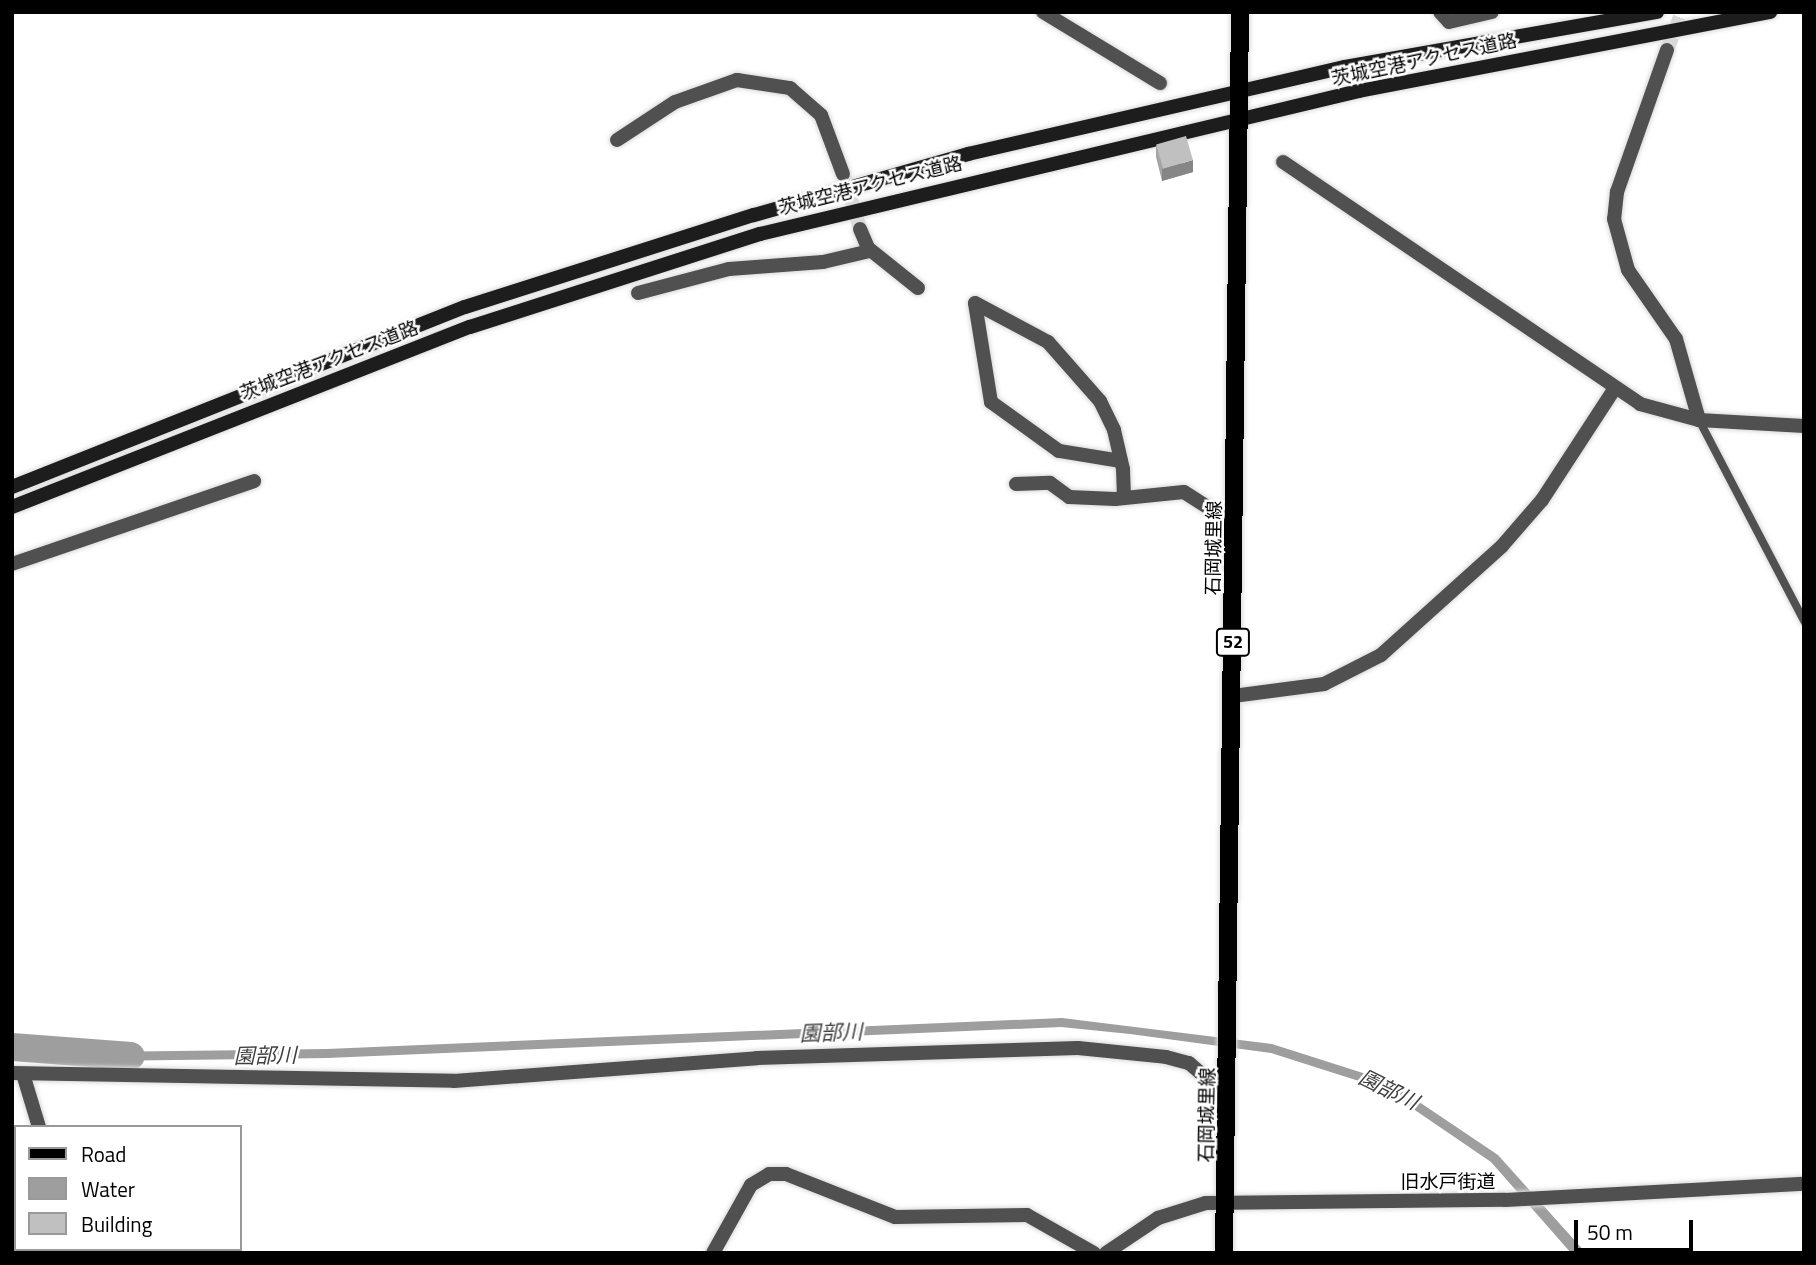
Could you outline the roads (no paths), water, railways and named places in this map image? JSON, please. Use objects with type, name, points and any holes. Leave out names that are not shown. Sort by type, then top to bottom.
[{"type":"main road","name":"石岡城里線","points":[[1224,1253],[1240,12]]},
{"type":"main road","name":"茨城空港アクセス道路","points":[[12,487],[465,307],[590,265],[968,154],[1445,47],[1657,12]]},
{"type":"main road","name":"茨城空港アクセス道路","points":[[12,507],[300,392],[597,284],[903,196],[1238,118],[1770,12]]},
{"type":"street","points":[[1440,12],[1449,22],[1492,12]]},
{"type":"street","points":[[1049,14],[1160,83]]},
{"type":"street","points":[[1667,50],[1618,192],[1614,219],[1629,270],[1676,340],[1699,420]]},
{"type":"street","points":[[617,140],[674,102],[737,80],[790,88],[821,115],[844,174]]},
{"type":"street","points":[[1283,162],[1615,388],[1655,411],[1699,420],[1804,426]]},
{"type":"street","points":[[860,229],[870,250],[918,288]]},
{"type":"street","points":[[638,293],[729,269],[823,262],[870,250]]},
{"type":"street","points":[[1121,461],[1059,451],[991,402],[975,303],[1048,342],[1100,401],[1121,461],[1125,498]]},
{"type":"street","points":[[1233,696],[1324,684],[1381,655],[1502,546],[1542,500],[1615,388]]},
{"type":"street","points":[[12,564],[254,481]]},
{"type":"street","points":[[1016,484],[1050,483],[1069,496],[1125,498],[1184,492],[1234,524]]},
{"type":"street","points":[[38,1125],[18,1073],[454,1081],[757,1058],[1078,1048],[1166,1057],[1189,1063],[1211,1082],[1228,1074]]},
{"type":"street","points":[[713,1253],[751,1185],[769,1174],[786,1174],[895,1217],[1027,1214],[1094,1253]]},
{"type":"street","name":"旧水戸街道","points":[[1106,1253],[1158,1217],[1226,1202],[1505,1200],[1804,1184]]},
{"type":"lane","points":[[1699,420],[1804,621]]},
{"type":"water","points":[[1062,1018],[1272,1044],[1388,1081],[1498,1155],[1586,1253],[1571,1253],[1491,1162],[1384,1089],[1271,1053],[1130,1034],[1061,1027],[327,1058],[95,1061],[95,1052],[327,1049]]},
{"type":"waterway","name":"園部川","points":[[12,1047],[131,1056]]},
{"type":"tunnel","points":[[1667,50],[1682,12]]},
{"type":"tunnel","points":[[845,178],[860,229]]}]
